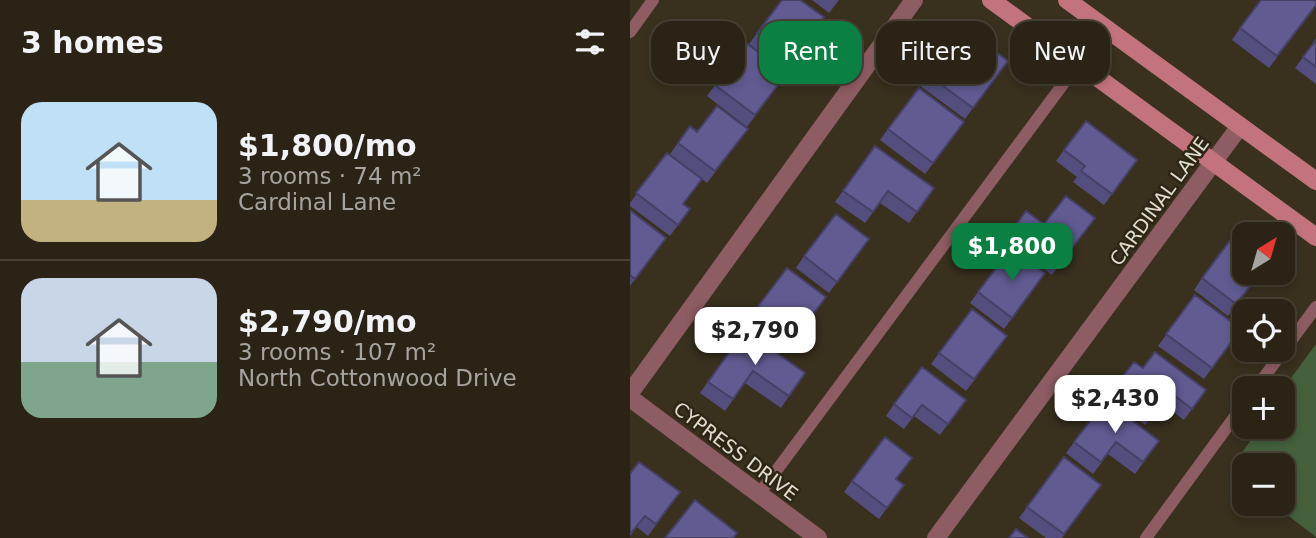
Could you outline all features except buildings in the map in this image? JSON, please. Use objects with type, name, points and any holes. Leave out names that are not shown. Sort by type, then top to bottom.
[{"type":"main road","points":[[991,0],[1020,21]]},
{"type":"main road","points":[[1067,0],[1316,181]]},
{"type":"main road","points":[[1105,84],[1316,237]]},
{"type":"street","points":[[630,396],[914,0]]},
{"type":"street","name":"CARDINAL LANE","points":[[936,538],[1240,126]]},
{"type":"street","name":"CYPRESS DRIVE","points":[[630,396],[818,538]]},
{"type":"lane","points":[[630,32],[653,0]]},
{"type":"lane","points":[[759,494],[1063,84]]},
{"type":"lane","points":[[1265,376],[1316,307]]},
{"type":"lane","points":[[1146,538],[1232,420]]},
{"type":"green space","points":[[1316,344],[1316,537],[1289,516],[1295,516],[1295,453],[1242,453],[1252,439],[1295,439],[1295,376],[1293,376]]}]
